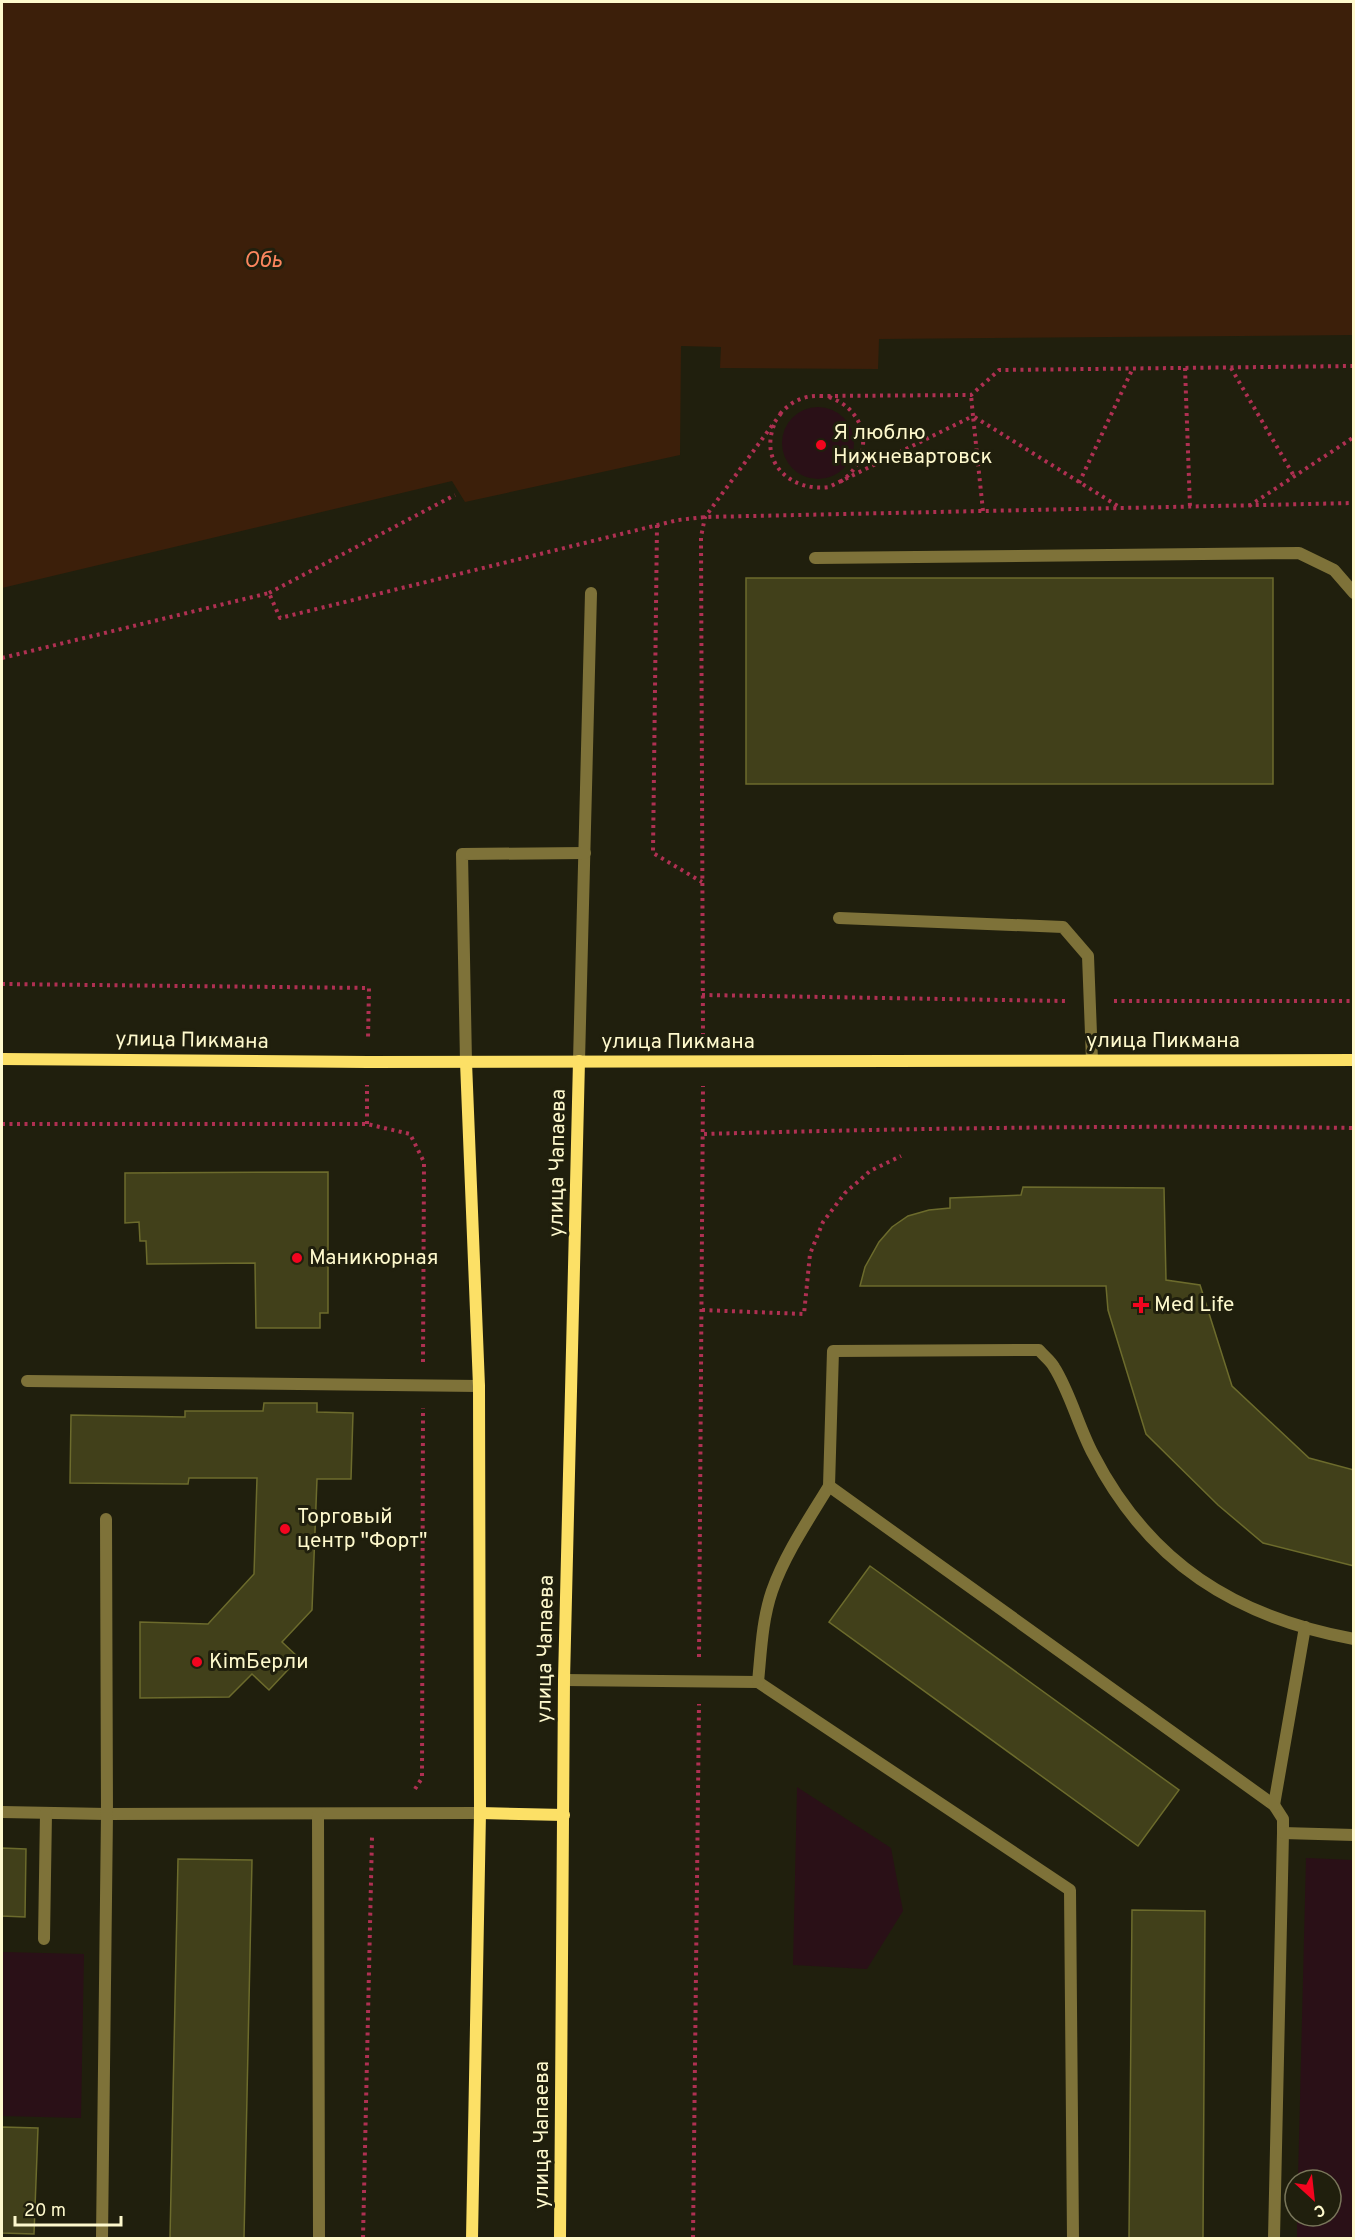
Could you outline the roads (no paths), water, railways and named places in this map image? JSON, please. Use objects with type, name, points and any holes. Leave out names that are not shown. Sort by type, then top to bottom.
[{"type":"street","name":"улица Пикмана","points":[[2,1059],[714,1063],[1353,1060]]},
{"type":"street","name":"улица Чапаева","points":[[560,2238],[564,1680],[579,1061]]},
{"type":"street","points":[[466,1062],[479,1386],[480,1814],[472,2238]]},
{"type":"street","points":[[480,1814],[564,1815]]},
{"type":"lane","points":[[815,558],[1299,554],[1334,570],[1353,593]]},
{"type":"lane","points":[[579,1061],[591,594]]},
{"type":"lane","points":[[466,1062],[462,854],[585,854]]},
{"type":"lane","points":[[839,918],[1063,927],[1088,956],[1092,1060]]},
{"type":"lane","points":[[758,1682],[764,1621],[772,1591],[829,1485],[833,1351],[1039,1350],[1054,1366],[1093,1454],[1115,1493],[1144,1531],[1185,1570],[1224,1595],[1267,1616],[1353,1639]]},
{"type":"lane","points":[[27,1381],[479,1386]]},
{"type":"lane","points":[[829,1485],[1274,1805],[1283,1820],[1274,2238]]},
{"type":"lane","points":[[102,2238],[107,1814],[106,1520]]},
{"type":"lane","points":[[1274,1805],[1305,1627]]},
{"type":"lane","points":[[564,1680],[758,1682],[1070,1890],[1073,2238]]},
{"type":"lane","points":[[2,1812],[480,1814]]},
{"type":"lane","points":[[44,1939],[46,1813]]},
{"type":"lane","points":[[318,1814],[319,2238]]},
{"type":"lane","points":[[1283,1833],[1353,1835]]},
{"type":"water","name":"Обь","points":[[2,2],[1353,2],[1353,335],[879,339],[878,369],[720,368],[721,347],[681,346],[680,455],[465,502],[452,481],[2,588]]},
{"type":"place","name":"Я люблю Нижневартовск","points":[[821,445]]},
{"type":"place","name":"Маникюрная","points":[[297,1258]]},
{"type":"place","name":"Med Life","points":[[1141,1305]]},
{"type":"place","name":"Торговый центр \"Форт\"","points":[[285,1529]]},
{"type":"place","name":"KimБерли","points":[[197,1662]]}]
